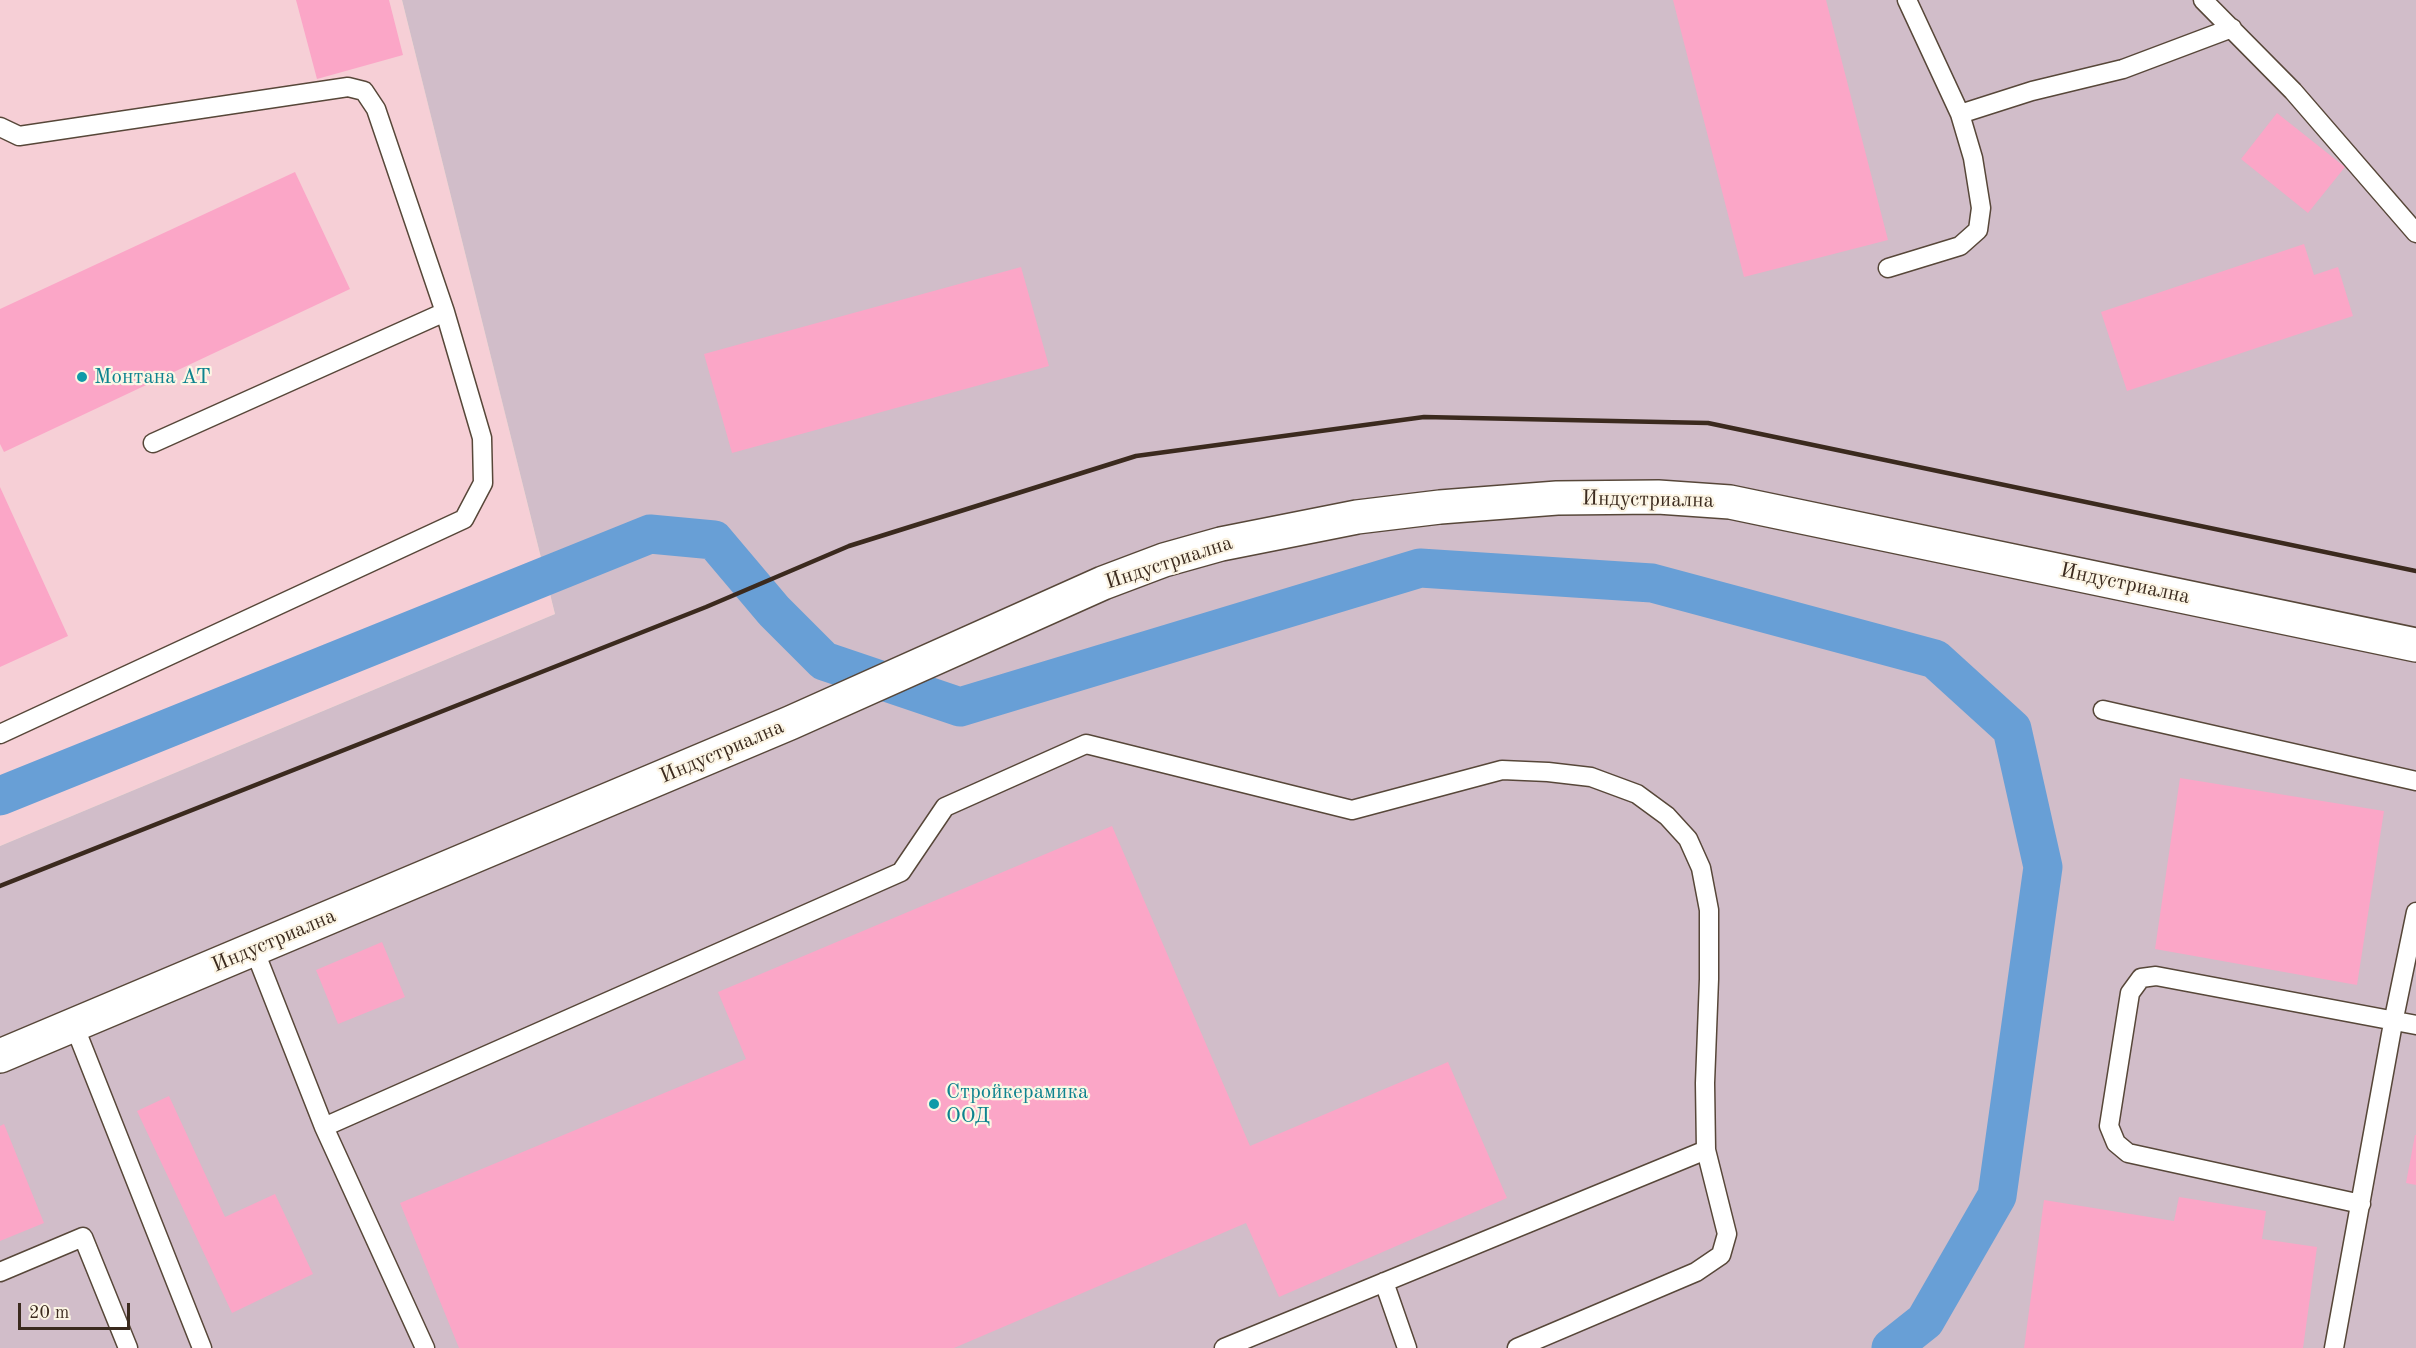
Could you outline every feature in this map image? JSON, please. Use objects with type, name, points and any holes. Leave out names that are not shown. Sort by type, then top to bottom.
[{"type":"street","name":"Индустриална","points":[[0,1056],[790,723],[1103,583],[1164,560],[1221,544],[1357,517],[1440,507],[1557,498],[1658,497],[1730,502],[1816,518],[2416,645]]},
{"type":"lane","points":[[1888,268],[1960,246],[1978,230],[1981,208],[1973,158],[1960,114],[1907,0]]},
{"type":"lane","points":[[2203,0],[2293,91],[2416,233]]},
{"type":"lane","points":[[1960,114],[2032,91],[2123,69],[2232,27]]},
{"type":"lane","points":[[0,127],[19,136],[348,87],[364,91],[376,109],[446,312],[482,438],[483,483],[464,519],[0,734]]},
{"type":"lane","points":[[153,443],[446,312]]},
{"type":"lane","points":[[2103,710],[2416,782]]},
{"type":"lane","points":[[324,1127],[901,872],[945,807],[1086,744],[1352,810],[1502,770],[1591,777],[1637,794],[1667,816],[1688,839],[1701,868],[1709,910],[1705,1083],[1707,1150],[1727,1234],[1720,1255],[1696,1272],[1517,1348]]},
{"type":"lane","points":[[2334,1348],[2393,1023],[2416,912]]},
{"type":"lane","points":[[254,949],[324,1127],[425,1348]]},
{"type":"lane","points":[[2361,1204],[2128,1153],[2116,1143],[2109,1126],[2130,993],[2141,978],[2156,976],[2393,1023],[2416,1025]]},
{"type":"lane","points":[[74,1025],[202,1348]]},
{"type":"lane","points":[[1224,1348],[1707,1150]]},
{"type":"lane","points":[[0,1272],[83,1237],[128,1348]]},
{"type":"lane","points":[[1384,1282],[1407,1348]]},
{"type":"shaded area","points":[[0,0],[402,0],[555,614],[0,846]]},
{"type":"shaded area","points":[[402,0],[2416,0],[2416,1348],[0,1348],[0,846],[555,614]]},
{"type":"building","points":[[296,0],[389,0],[403,55],[317,79]]},
{"type":"building","points":[[1673,0],[1826,0],[1888,240],[1744,277]]},
{"type":"building","points":[[2277,113],[2345,167],[2308,213],[2241,159]]},
{"type":"building","name":"Монтана АТ","points":[[295,172],[350,289],[4,452],[0,444],[0,309]]},
{"type":"building","points":[[2304,244],[2314,275],[2338,267],[2353,316],[2127,391],[2101,312]]},
{"type":"building","points":[[1021,267],[1049,366],[732,453],[704,354]]},
{"type":"building","points":[[0,487],[68,636],[0,667]]},
{"type":"building","points":[[2180,778],[2384,811],[2357,985],[2155,949]]},
{"type":"building","name":"Стройкерамика ООД","points":[[1112,826],[1250,1146],[1448,1062],[1507,1198],[1279,1297],[1246,1223],[954,1348],[459,1348],[400,1203],[746,1059],[718,992]]},
{"type":"building","points":[[382,942],[405,997],[338,1024],[316,970]]},
{"type":"building","points":[[169,1096],[225,1217],[275,1194],[313,1274],[232,1313],[137,1111]]},
{"type":"building","points":[[4,1124],[44,1223],[0,1241],[0,1126]]},
{"type":"building","points":[[2416,1135],[2416,1185],[2406,1183]]},
{"type":"building","points":[[2179,1197],[2266,1211],[2262,1239],[2317,1247],[2303,1348],[2024,1348],[2044,1200],[2174,1221]]},
{"type":"waterway","points":[[0,796],[650,534],[714,540],[774,611],[824,661],[960,707],[1420,568],[1652,583],[1935,659],[2012,729],[2043,867],[1997,1196],[1925,1321],[1891,1348]]},
{"type":"railway","points":[[0,886],[706,607],[849,546],[1136,456],[1424,417],[1708,423],[2416,571]]},
{"type":"place","name":"Монтана АТ","points":[[82,377]]},
{"type":"place","name":"Стройкерамика ООД","points":[[934,1104]]}]
